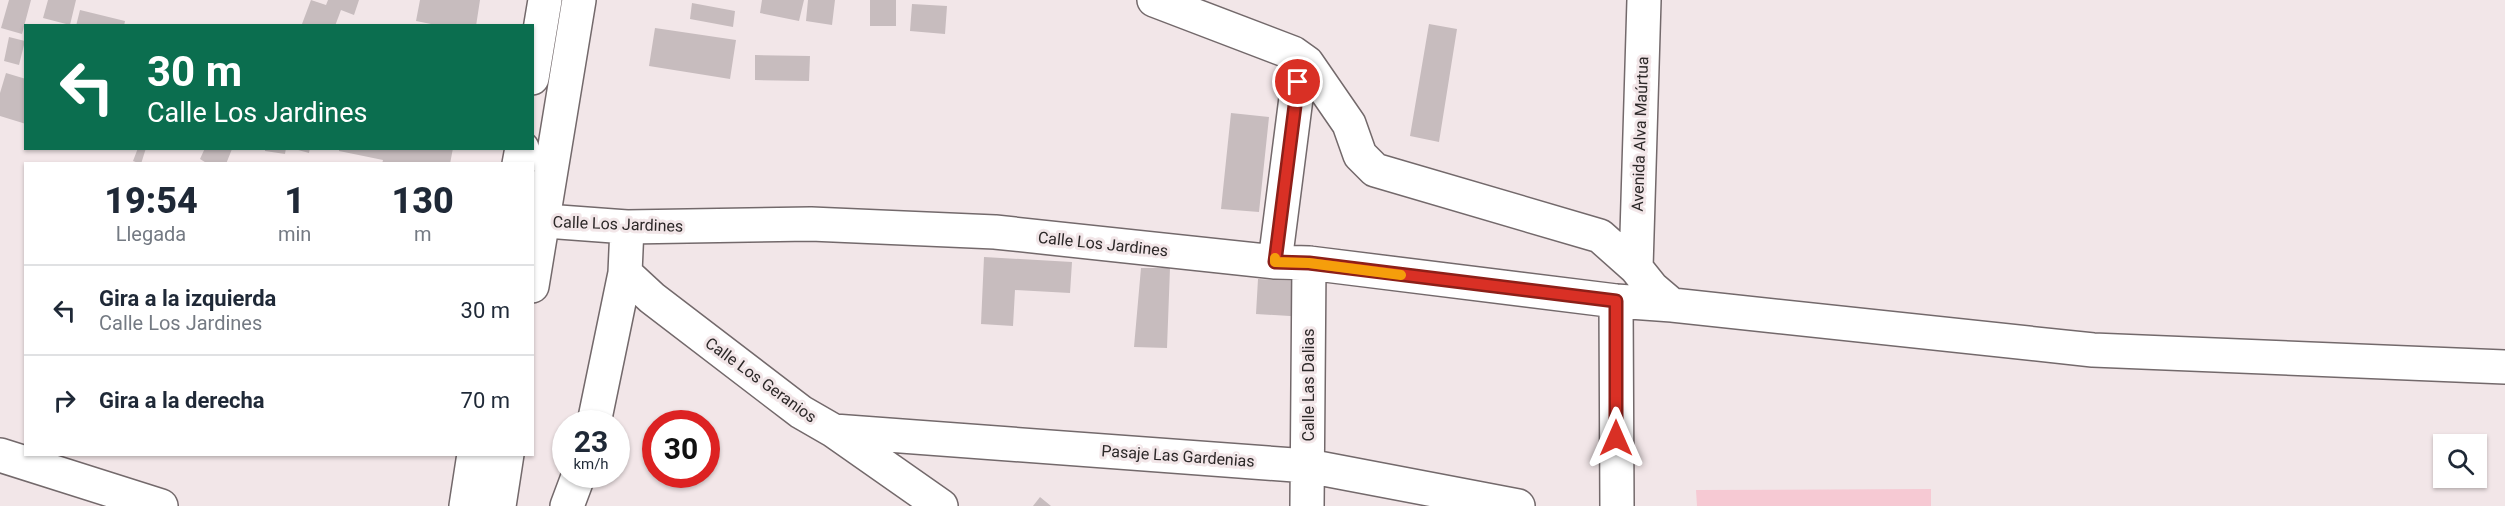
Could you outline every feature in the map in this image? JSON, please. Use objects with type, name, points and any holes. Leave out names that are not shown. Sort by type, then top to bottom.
[{"type":"street","points":[[534,66],[545,0]]},
{"type":"street","points":[[534,264],[538,221],[579,0]]},
{"type":"street","points":[[1154,0],[1293,53],[1307,63],[1348,124],[1360,154],[1375,170],[1600,236],[1636,268],[1652,288],[1672,305]]},
{"type":"street","name":"Avenida Alva Maúrtua","points":[[1636,268],[1644,0]]},
{"type":"street","points":[[1275,262],[1301,59]]},
{"type":"street","name":"Calle Los Jardines","points":[[538,221],[627,227],[811,224],[995,232],[1275,262],[1309,263],[1616,301],[2093,350],[2505,367]]},
{"type":"street","points":[[597,410],[625,273],[627,227]]},
{"type":"street","name":"Calle Las Dalias","points":[[1307,506],[1309,263]]},
{"type":"street","name":"Calle Los Geranios","points":[[625,273],[652,298],[801,412],[834,431],[941,506]]},
{"type":"street","points":[[1616,301],[1617,506]]},
{"type":"street","name":"Pasaje Las Gardenias","points":[[834,431],[1308,466],[1518,506]]},
{"type":"street","points":[[0,455],[161,506]]},
{"type":"street","points":[[466,506],[474,456]]},
{"type":"street","points":[[499,506],[507,456]]},
{"type":"street","points":[[567,506],[574,488]]},
{"type":"shaded area","points":[[1931,489],[1931,506],[1697,506],[1696,490]]},
{"type":"building","points":[[9,0],[31,0],[22,34],[1,28]]},
{"type":"building","points":[[48,0],[76,0],[70,24],[43,18]]},
{"type":"building","points":[[311,0],[326,5],[328,0],[359,0],[354,15],[341,10],[336,24],[302,24]]},
{"type":"building","points":[[420,0],[480,0],[476,24],[431,24],[416,21]]},
{"type":"building","points":[[762,0],[804,0],[799,21],[760,13]]},
{"type":"building","points":[[808,0],[835,0],[832,25],[806,21]]},
{"type":"building","points":[[870,0],[896,0],[896,26],[870,26]]},
{"type":"building","points":[[692,3],[735,11],[733,27],[690,19]]},
{"type":"building","points":[[912,4],[947,6],[945,34],[910,31]]},
{"type":"building","points":[[80,10],[125,21],[124,24],[76,24]]},
{"type":"building","points":[[1429,24],[1457,29],[1439,142],[1410,136]]},
{"type":"building","points":[[655,28],[736,40],[730,79],[649,66]]},
{"type":"building","points":[[9,37],[24,41],[19,65],[4,61]]},
{"type":"building","points":[[755,55],[810,56],[809,81],[755,80]]},
{"type":"building","points":[[6,73],[24,78],[24,123],[0,116],[0,93]]},
{"type":"building","points":[[1231,113],[1269,117],[1259,212],[1221,209]]},
{"type":"building","points":[[137,150],[145,150],[142,162],[133,161]]},
{"type":"building","points":[[204,150],[232,150],[227,162],[205,162],[200,159]]},
{"type":"building","points":[[265,150],[286,150],[285,154]]},
{"type":"building","points":[[453,150],[450,162],[382,162],[383,160],[339,151]]},
{"type":"building","points":[[984,257],[1072,262],[1070,293],[1015,290],[1013,326],[981,324]]},
{"type":"building","points":[[1141,268],[1170,268],[1167,348],[1134,347]]},
{"type":"building","points":[[1258,279],[1308,282],[1306,317],[1256,314]]},
{"type":"building","points":[[1040,497],[1051,506],[1033,506]]},
{"type":"slow traffic","points":[[1275,258],[1275,262],[1309,263],[1401,275]]},
{"type":"route","points":[[1298,82],[1275,262],[1309,263],[1616,301],[1616,438]]}]
